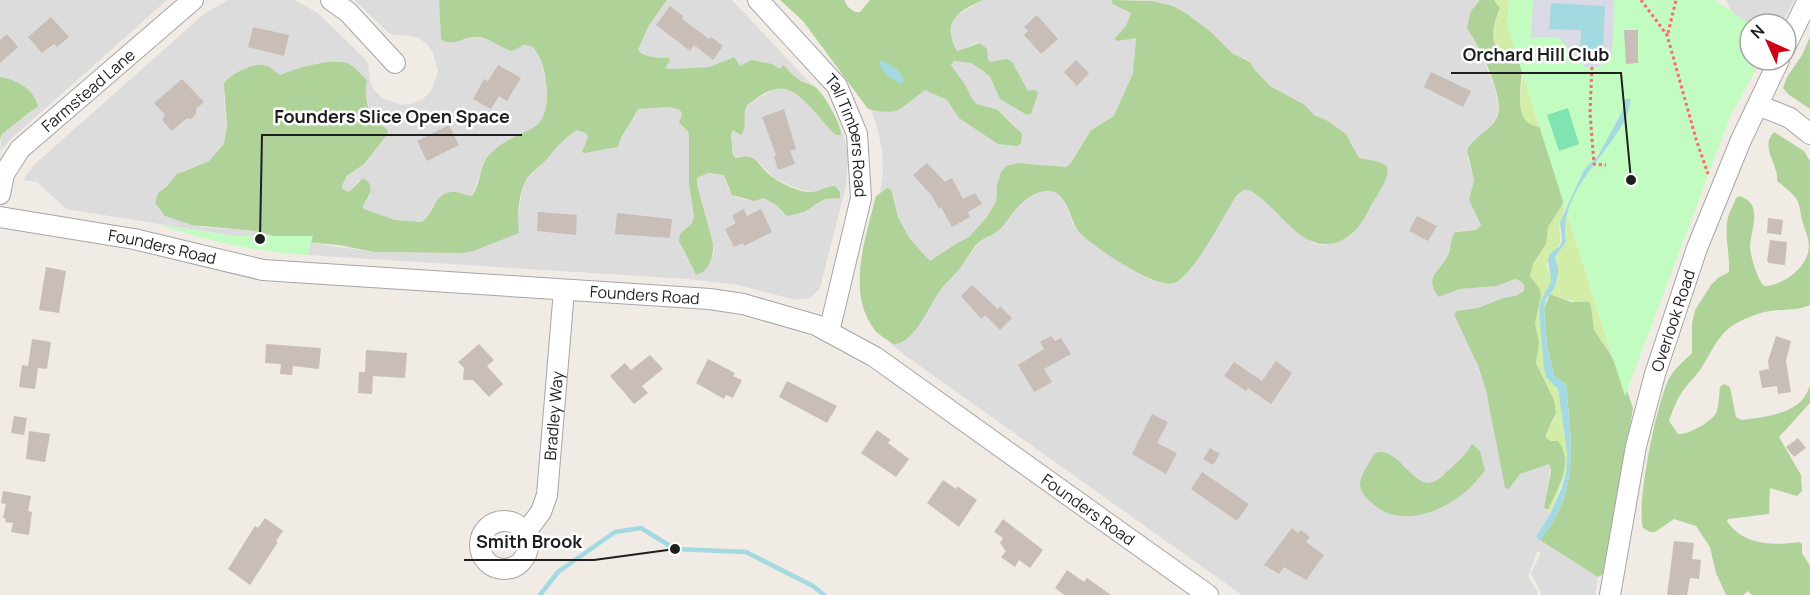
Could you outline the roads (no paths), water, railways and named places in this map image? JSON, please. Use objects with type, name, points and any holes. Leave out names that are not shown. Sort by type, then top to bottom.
[{"type":"street","name":"Farmstead Lane","points":[[0,194],[4,174],[20,149],[193,0]]},
{"type":"street","points":[[331,0],[348,12],[395,63]]},
{"type":"street","name":"Tall Timbers Road","points":[[758,0],[837,86],[857,134],[861,198],[829,332]]},
{"type":"street","points":[[1798,20],[1808,0]]},
{"type":"street","name":"Overlook Road","points":[[1610,595],[1645,405],[1674,312],[1717,198],[1773,72]]},
{"type":"street","points":[[1758,105],[1790,118],[1810,135]]},
{"type":"street","name":"Founders Road","points":[[0,217],[134,239],[263,270],[699,298],[743,304],[816,325],[875,357],[1208,595]]},
{"type":"street","name":"Bradley Way","points":[[525,533],[541,512],[549,486],[564,290]]},
{"type":"water","points":[[1551,3],[1605,6],[1603,52],[1580,51],[1581,30],[1549,29]]},
{"type":"water","points":[[883,61],[898,70],[904,80],[903,83],[888,76],[878,63]]},
{"type":"water","points":[[1625,99],[1631,99],[1624,122],[1584,179],[1568,209],[1565,225],[1566,242],[1555,257],[1558,275],[1544,308],[1547,345],[1554,376],[1566,384],[1571,446],[1568,484],[1562,503],[1540,540],[1536,537],[1562,487],[1567,453],[1558,389],[1546,377],[1544,369],[1539,310],[1541,300],[1551,282],[1548,259],[1550,254],[1560,246],[1562,241],[1560,222],[1584,170],[1598,156],[1622,112]]},
{"type":"waterway","points":[[540,595],[558,572],[615,532],[641,528],[675,549],[746,552],[813,586],[824,595]]},
{"type":"place","name":"Orchard Hill Club","points":[[1631,180]]},
{"type":"place","name":"Founders Slice Open Space","points":[[260,239]]},
{"type":"place","name":"Smith Brook","points":[[675,549]]}]
